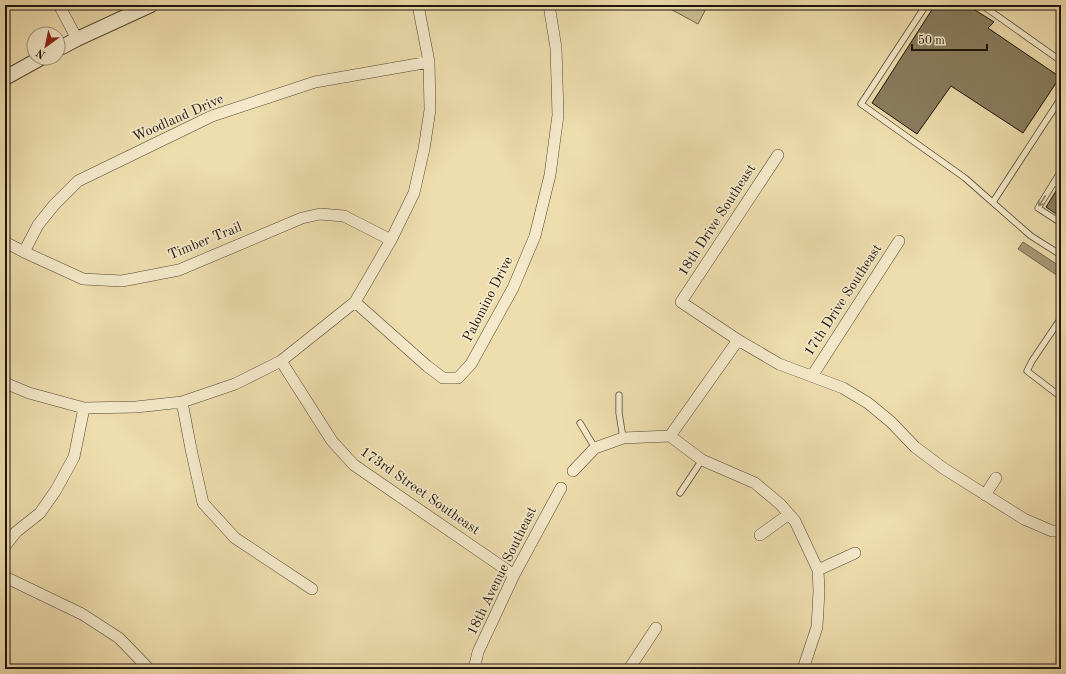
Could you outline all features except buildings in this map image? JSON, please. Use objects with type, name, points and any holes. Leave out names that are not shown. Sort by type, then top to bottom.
[{"type":"street","points":[[59,5],[77,38]]},
{"type":"street","points":[[66,44],[151,5]]},
{"type":"street","points":[[5,383],[29,393],[84,408],[136,407],[182,402],[235,384],[281,361],[355,302],[391,240],[414,193],[424,149],[430,110],[429,62],[418,5]]},
{"type":"street","name":"Palomino Drive","points":[[355,302],[427,366],[443,378],[458,378],[471,364],[513,288],[535,236],[550,175],[558,115],[556,48],[549,5]]},
{"type":"street","name":"Woodland Drive","points":[[24,252],[38,225],[54,205],[78,181],[212,116],[315,82],[429,62]]},
{"type":"street","points":[[5,78],[27,66]]},
{"type":"street","name":"18th Drive Southeast","points":[[738,340],[681,302],[778,155]]},
{"type":"street","name":"Timber Trail","points":[[5,242],[82,279],[122,281],[179,270],[302,218],[320,214],[344,216],[391,240]]},
{"type":"street","name":"17th Drive Southeast","points":[[812,376],[898,241]]},
{"type":"street","points":[[670,436],[738,340],[779,364],[843,388],[868,403],[891,422],[915,447],[943,468],[1024,519],[1052,531],[1061,531]]},
{"type":"street","name":"173rd Street Southeast","points":[[281,361],[332,441],[354,465],[514,574]]},
{"type":"street","points":[[182,402],[191,449],[204,503],[235,538],[312,589]]},
{"type":"street","points":[[5,546],[16,532],[40,512],[56,490],[74,457],[84,408]]},
{"type":"street","points":[[573,471],[595,448],[623,438],[670,436],[702,460],[755,483],[780,504],[795,521],[818,570],[819,591],[817,628],[802,669]]},
{"type":"street","points":[[985,495],[996,478]]},
{"type":"street","name":"18th Avenue Southeast","points":[[474,669],[478,652],[514,574],[561,488]]},
{"type":"street","points":[[760,534],[789,514]]},
{"type":"street","points":[[818,570],[854,553]]},
{"type":"street","points":[[5,577],[82,614],[119,638],[149,669]]},
{"type":"street","points":[[629,669],[656,628]]},
{"type":"lane","points":[[926,5],[861,104],[965,178],[1031,236],[1061,255]]},
{"type":"lane","points":[[982,5],[1061,61]]},
{"type":"lane","points":[[993,202],[1061,98]]},
{"type":"lane","points":[[1061,171],[1038,208],[1061,223]]},
{"type":"lane","points":[[1054,182],[1061,186]]},
{"type":"lane","points":[[1061,318],[1032,361],[1028,371],[1061,398]]},
{"type":"lane","points":[[619,394],[618,413],[623,438]]},
{"type":"lane","points":[[580,423],[595,448]]},
{"type":"lane","points":[[680,493],[702,460]]},
{"type":"shaded area","points":[[663,5],[708,5],[698,24]]},
{"type":"shaded area","points":[[1023,242],[1061,267],[1061,278],[1018,249]]}]
